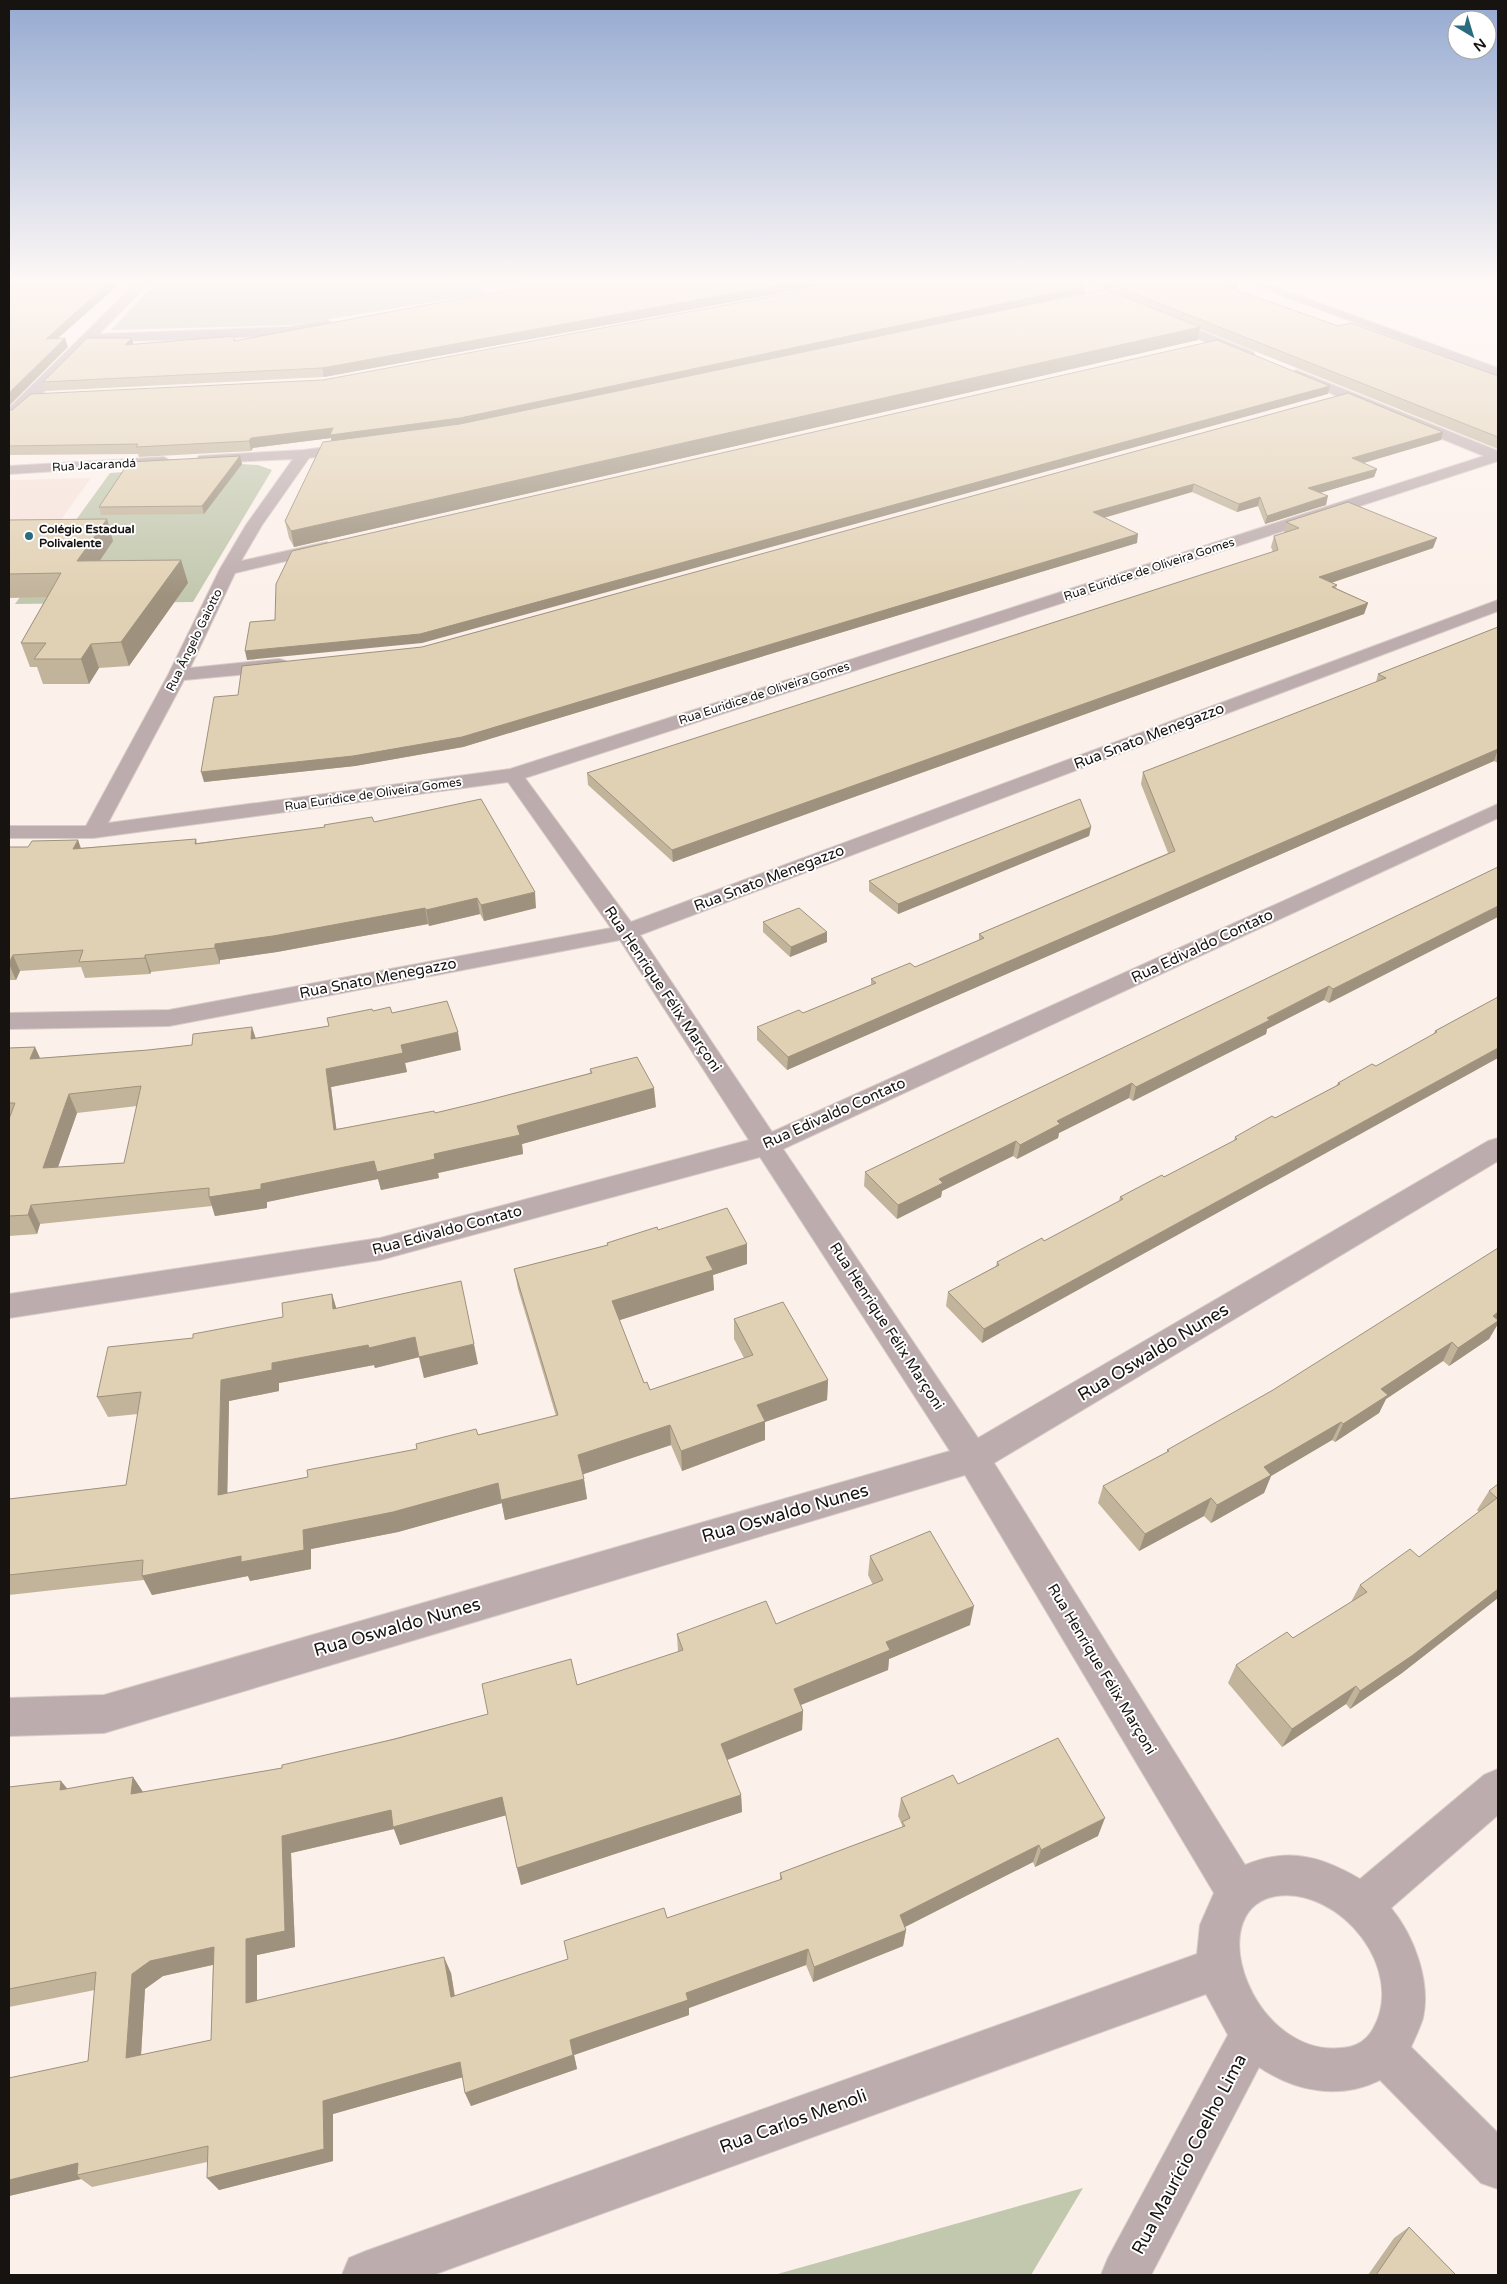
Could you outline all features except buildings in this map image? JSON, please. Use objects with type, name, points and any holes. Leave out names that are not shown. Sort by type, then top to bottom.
[{"type":"street","points":[[9,415],[41,386]]},
{"type":"street","points":[[1324,386],[1498,456]]},
{"type":"street","points":[[1318,403],[1347,395]]},
{"type":"street","points":[[29,398],[48,397]]},
{"type":"street","name":"Rua Jacarandá","points":[[9,470],[304,454],[373,444]]},
{"type":"street","name":"Rua Ângelo Gaiotto","points":[[94,832],[177,675],[228,570],[254,525],[304,454]]},
{"type":"street","name":"Rua Euridice de Oliveira Gomes","points":[[9,832],[94,832],[512,775],[1498,456]]},
{"type":"street","points":[[228,570],[344,543]]},
{"type":"street","name":"Rua Snato Menegazzo","points":[[9,1021],[169,1018],[626,932],[1498,605]]},
{"type":"street","points":[[177,675],[295,663]]},
{"type":"street","name":"Rua Henrique Félix Marçoni","points":[[512,775],[626,932],[973,1458],[1238,1893]]},
{"type":"street","name":"Rua Edivaldo Contato","points":[[9,1306],[380,1249],[766,1145],[1498,810]]},
{"type":"street","name":"Rua Oswaldo Nunes","points":[[9,1717],[104,1714],[973,1458],[1498,1148]]},
{"type":"street","points":[[1361,1906],[1498,1789]]},
{"type":"street","points":[[1281,1875],[1307,1877],[1334,1887],[1361,1906],[1383,1932],[1398,1962],[1404,1995],[1399,2026],[1384,2052],[1359,2068],[1327,2071],[1289,2060],[1253,2033],[1228,1996],[1219,1968],[1217,1939],[1224,1914],[1238,1893],[1258,1880],[1281,1875]]},
{"type":"street","name":"Rua Carlos Menoli","points":[[366,2275],[1219,1968]]},
{"type":"street","name":"Rua Maurício Coelho Lima","points":[[1125,2275],[1253,2033]]},
{"type":"street","points":[[1384,2052],[1498,2166]]},
{"type":"shaded area","name":"Colégio Estadual Polivalente","points":[[91,478],[9,592],[9,480]]},
{"type":"green space","points":[[241,464],[258,465],[272,470],[193,602],[15,604],[110,473]]},
{"type":"green space","points":[[1083,2188],[1031,2275],[774,2275]]},
{"type":"place","name":"Colégio Estadual Polivalente","points":[[29,536]]}]
